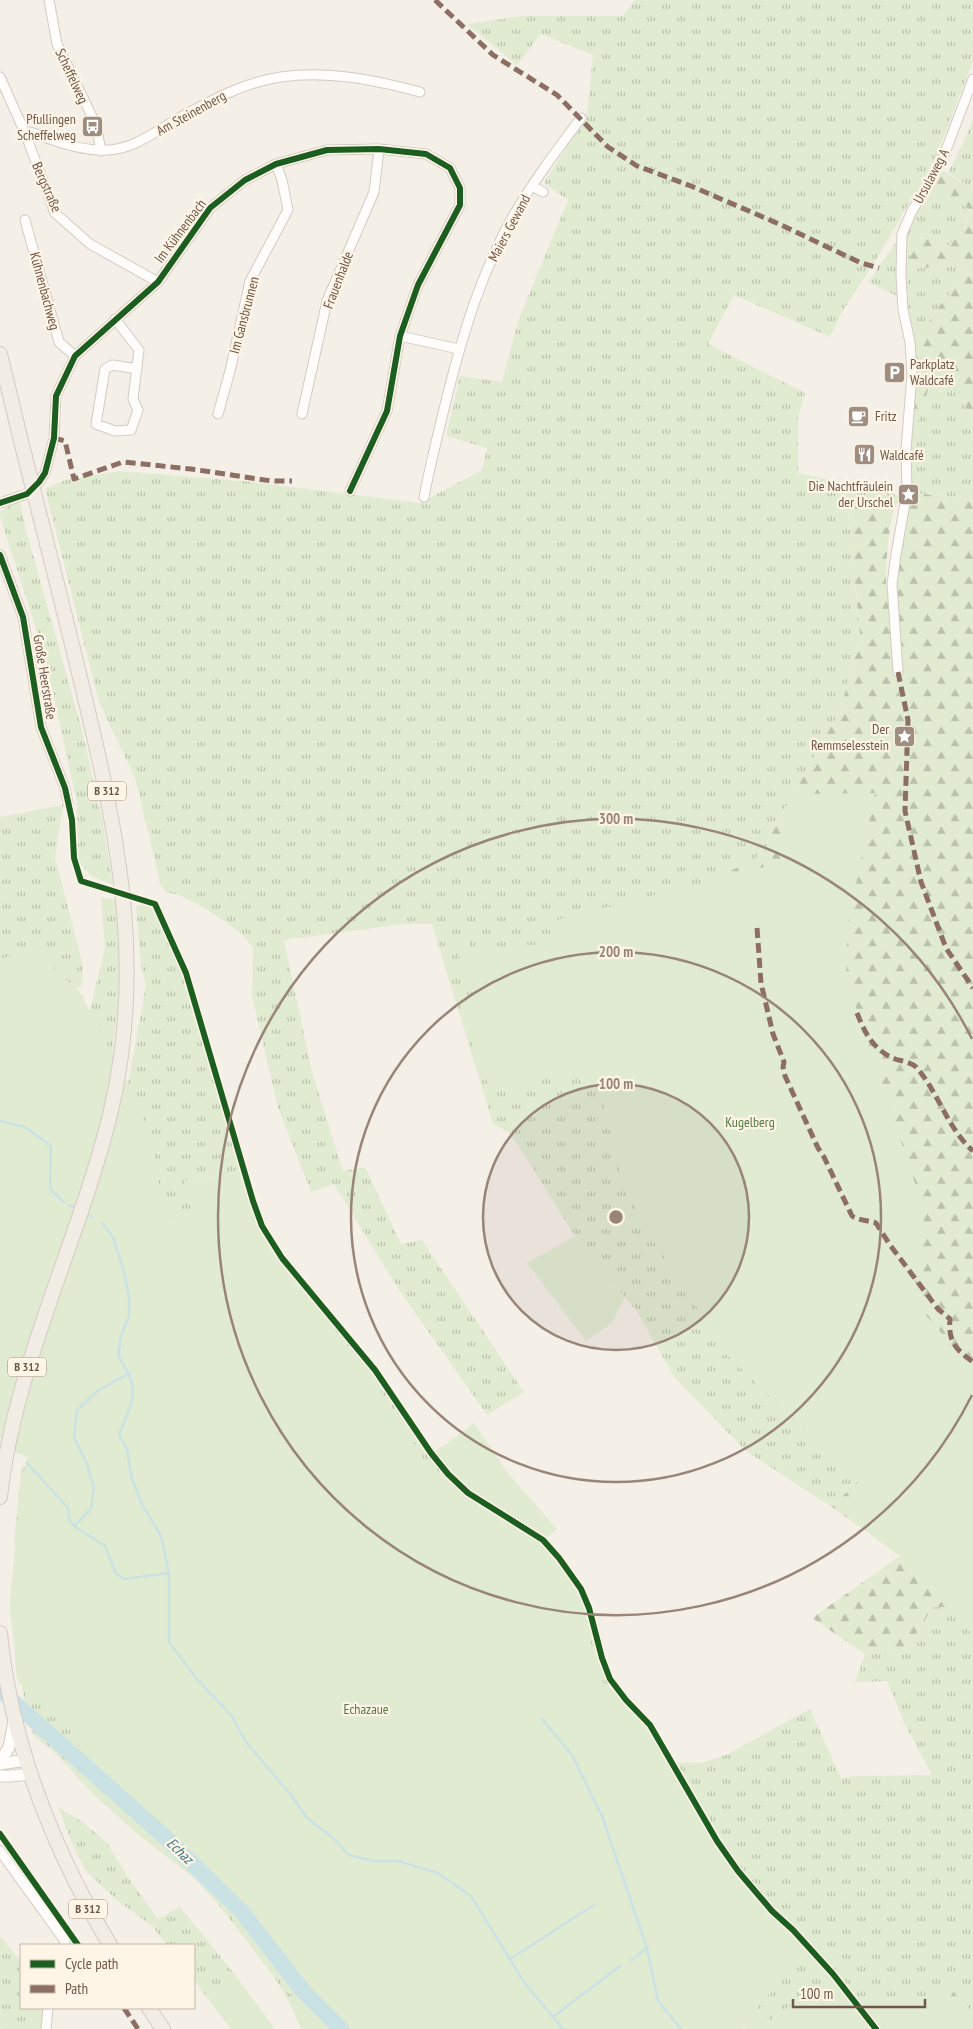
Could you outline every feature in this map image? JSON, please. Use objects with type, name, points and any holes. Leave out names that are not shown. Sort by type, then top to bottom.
[{"type":"main road","name":"B 312","points":[[0,354],[102,770],[121,869],[127,950],[126,1011],[121,1056],[106,1128],[71,1241],[23,1383],[10,1432],[0,1497]]},
{"type":"main road","name":"B 312","points":[[1,1638],[13,1714],[30,1774],[51,1830],[88,1908],[109,1944]]},
{"type":"main road","points":[[0,1763],[8,1747],[13,1714]]},
{"type":"main road","points":[[0,1763],[26,1760]]},
{"type":"main road","points":[[0,1776],[30,1774]]},
{"type":"main road","points":[[150,2009],[163,2029]]},
{"type":"street","name":"Scheffelweg","points":[[48,0],[57,44],[96,126],[101,151]]},
{"type":"street","name":"Am Steinenberg","points":[[25,134],[30,132],[70,147],[101,151],[133,146],[227,92],[280,77],[328,74],[381,82],[420,92]]},
{"type":"street","name":"Bergstraße","points":[[0,77],[25,134],[55,213],[90,244],[158,282]]},
{"type":"street","name":"Ursulaweg A","points":[[898,672],[892,584],[907,492],[906,449],[912,375],[910,342],[903,310],[901,275],[902,234],[912,211],[943,158],[973,79]]},
{"type":"street","name":"Maiers Gewand","points":[[424,497],[459,349],[481,283],[509,223],[532,186],[581,118]]},
{"type":"street","name":"Im Kühnenbach","points":[[0,503],[27,494],[45,473],[54,438],[56,396],[64,375],[75,356],[158,282],[210,208],[245,180],[276,164],[328,150],[379,149],[426,154],[450,168],[460,188],[460,205],[418,285],[400,336],[387,410],[350,491]]},
{"type":"street","name":"Frauenhalde","points":[[302,414],[327,301],[374,192],[379,149]]},
{"type":"street","name":"Im Gansbrunnen","points":[[218,414],[230,371],[250,281],[288,210],[282,180],[276,164]]},
{"type":"street","points":[[532,186],[543,192]]},
{"type":"street","name":"Kühnenbachweg","points":[[25,220],[59,342],[75,356]]},
{"type":"street","points":[[115,319],[139,350],[137,369],[133,399],[138,410],[131,430],[116,432],[96,424],[105,369],[112,365],[137,369]]},
{"type":"street","points":[[400,336],[459,349]]},
{"type":"street","name":"Große Heerstraße","points":[[0,555],[23,617],[41,727],[65,788],[68,803]]},
{"type":"street","points":[[0,1851],[64,1943]]},
{"type":"street","points":[[46,2029],[48,2009]]},
{"type":"green space","points":[[635,0],[973,0],[973,61],[935,159],[874,263],[842,312],[830,337],[734,295],[708,344],[805,393],[798,418],[798,473],[906,497],[898,502],[894,509],[847,499],[860,633],[841,709],[758,857],[736,882],[858,1482],[832,1507],[746,1451],[675,1378],[636,1310],[603,1273],[575,1236],[519,1146],[508,1132],[493,1124],[432,924],[404,924],[284,940],[312,1072],[343,1171],[365,1167],[401,1244],[422,1240],[524,1392],[487,1415],[397,1287],[334,1184],[311,1192],[278,1108],[252,996],[253,948],[244,937],[218,917],[195,903],[168,893],[161,886],[135,778],[99,702],[45,489],[65,480],[119,471],[243,481],[420,503],[482,470],[487,448],[446,436],[460,376],[502,382],[518,321],[568,200],[544,183],[587,114],[593,55],[541,34],[517,65],[467,24],[522,16],[623,16]]},
{"type":"green space","points":[[973,119],[973,188],[948,173]]},
{"type":"green space","points":[[937,168],[973,188],[973,418],[969,414],[943,364],[931,379],[920,418],[908,431],[910,342],[923,330],[944,300],[967,274],[960,264],[912,269],[909,251],[921,237],[946,247],[962,233],[971,209],[924,189]]},
{"type":"green space","points":[[924,189],[971,208],[962,233],[946,247],[921,237],[912,269],[960,264],[967,274],[944,300],[923,330],[910,342],[903,299],[868,282],[902,234]]},
{"type":"green space","points":[[943,363],[969,414],[973,418],[973,500],[909,492],[909,430],[920,418],[931,379]]},
{"type":"green space","points":[[907,492],[973,500],[973,1607],[933,1607],[907,1649],[865,1654],[812,1618],[900,1556],[832,1507],[857,1482],[721,1349],[775,1303],[736,882],[725,874],[758,857],[841,709],[860,633],[847,499],[894,509],[889,537],[886,574],[886,583],[892,584]]},
{"type":"green space","points":[[20,501],[26,530],[83,734],[103,824],[113,885],[91,876],[78,861],[77,803],[45,656],[0,517],[0,511]]},
{"type":"green space","name":"Kugelberg","points":[[875,793],[848,922],[846,978],[924,1210],[913,1300],[973,1370],[973,1643],[961,1606],[911,1560],[839,1511],[861,1487],[729,1356],[644,1227],[620,1169],[601,1096],[587,1071],[490,1089],[460,1014],[477,1009],[452,935],[467,937],[473,954],[508,947],[547,944],[553,921],[784,862],[788,794]]},
{"type":"green space","points":[[63,805],[55,857],[83,966],[82,985],[75,990],[0,1362],[0,817]]},
{"type":"green space","points":[[101,898],[117,900],[122,971],[109,1080],[89,1013],[105,948]]},
{"type":"green space","name":"Echazaue","points":[[155,904],[186,973],[244,1171],[185,1181],[193,1215],[253,1201],[262,1226],[282,1258],[375,1370],[431,1453],[448,1474],[468,1493],[475,1509],[521,1683],[596,1635],[610,1679],[626,1700],[650,1725],[672,1762],[701,1763],[728,1754],[810,1709],[841,1778],[932,1775],[905,1725],[887,1681],[855,1682],[865,1654],[907,1649],[933,1607],[973,1607],[973,2014],[946,1984],[949,2029],[876,2029],[832,1975],[770,2021],[757,2008],[793,1930],[766,1903],[742,1874],[699,1812],[667,1842],[318,2029],[301,2029],[290,2004],[275,1978],[222,1909],[194,1878],[135,1832],[95,1796],[53,1751],[34,1736],[25,1704],[10,1613],[17,1552],[14,1541],[21,1472],[23,1464],[67,1518],[121,1122],[146,985],[141,966],[136,905]]},
{"type":"green space","name":"Echazaue","points":[[47,945],[55,970],[85,997],[83,999],[137,1100],[146,1127],[149,1127],[165,1218],[192,1212],[185,1181],[244,1171],[253,1201],[248,1202],[271,1248],[372,1378],[431,1470],[440,1480],[470,1498],[468,1493],[448,1474],[431,1453],[474,1423],[508,1473],[557,1529],[544,1540],[570,1573],[582,1595],[596,1635],[590,1639],[599,1673],[607,1691],[645,1725],[660,1745],[696,1814],[699,1812],[738,1871],[772,1911],[810,1949],[757,2008],[770,2021],[833,1974],[876,2029],[745,2029],[740,2020],[744,2029],[309,2029],[286,1984],[270,1962],[252,1946],[208,1883],[193,1869],[162,1828],[75,1742],[71,1730],[17,1680],[10,1600],[21,1485],[27,1457],[6,1448],[0,1437],[0,959]]},
{"type":"green space","points":[[575,1236],[603,1273],[625,1297],[612,1323],[586,1341],[527,1263]]},
{"type":"green space","points":[[58,1807],[84,1823],[107,1843],[128,1877],[158,1919],[180,1907],[237,1977],[207,1998],[195,1981],[195,1944],[166,1944],[152,1926],[118,1901],[87,1872],[75,1851]]},
{"type":"green space","points":[[0,1936],[20,1960],[20,2009],[48,2009],[46,2029],[0,2029]]},
{"type":"green space","points":[[237,1977],[275,2029],[231,2029],[207,1998]]},
{"type":"green space","points":[[946,1984],[973,2014],[973,2029],[949,2029],[931,1992]]},
{"type":"green space","points":[[861,1996],[962,1997],[973,2016],[973,2029],[888,2029]]},
{"type":"waterway","points":[[0,1121],[25,1127],[51,1146],[50,1189],[64,1202]]},
{"type":"waterway","points":[[69,1205],[77,1209]]},
{"type":"waterway","points":[[84,1213],[92,1217]]},
{"type":"waterway","points":[[102,1223],[113,1237],[124,1272],[129,1297],[129,1316],[121,1336],[118,1356],[130,1378],[133,1395],[119,1435],[127,1449],[132,1479],[142,1504],[161,1536],[169,1573],[169,1642],[196,1678],[231,1715],[246,1742],[291,1795],[307,1818],[333,1838],[349,1855],[373,1861],[398,1861],[438,1873],[471,1896],[524,1982],[563,2029]]},
{"type":"waterway","points":[[74,1526],[91,1509],[94,1488],[87,1464],[74,1437],[77,1410],[99,1390],[130,1373]]},
{"type":"waterway","points":[[27,1463],[68,1508],[69,1519],[74,1526],[105,1546],[116,1574],[124,1579],[169,1573]]},
{"type":"waterway","name":"Echaz","points":[[0,1690],[165,1837],[242,1912],[303,1991],[341,2029]]},
{"type":"waterway","points":[[542,1719],[572,1755],[602,1816],[647,1948],[658,2001],[681,2029]]},
{"type":"waterway","points":[[510,1959],[594,1905]]},
{"type":"waterway","points":[[632,1960],[647,1948]]},
{"type":"waterway","points":[[553,2017],[620,1966]]},
{"type":"marked path","points":[[435,0],[493,55],[557,95],[608,147],[637,166],[691,186],[779,224],[861,263],[879,268]]},
{"type":"marked path","points":[[54,438],[65,441],[74,479],[123,462],[191,469],[272,481],[292,481]]},
{"type":"marked path","points":[[898,672],[908,720],[905,811],[921,882],[946,948],[973,988]]},
{"type":"marked path","points":[[757,928],[761,983],[773,1034],[784,1062],[785,1076],[818,1148],[852,1216],[876,1223],[890,1245],[938,1309],[950,1319],[950,1333],[954,1344],[973,1362]]},
{"type":"marked path","points":[[857,1013],[875,1046],[887,1055],[916,1067],[931,1088],[956,1132],[973,1151]]},
{"type":"marked path","points":[[125,2009],[138,2029]]},
{"type":"cycle path","points":[[0,503],[27,494],[45,473],[54,438],[56,396],[75,356],[158,282],[210,208],[245,180],[276,164],[327,150],[379,149],[426,154],[450,168],[460,188],[460,205],[418,285],[400,336],[387,411],[350,491]]},
{"type":"cycle path","points":[[0,555],[23,617],[41,727],[65,788],[72,820],[74,858],[81,881],[155,904],[186,973],[262,1226],[282,1258],[375,1370],[431,1453],[448,1474],[468,1493],[543,1540],[559,1558],[581,1589],[589,1608],[602,1658],[610,1679],[626,1700],[650,1725],[717,1841],[738,1871],[772,1911],[793,1930],[833,1974],[876,2029]]},
{"type":"cycle path","points":[[0,1834],[77,1944]]},
{"type":"place","name":"Pfullingen Scheffelweg","points":[[92,127]]},
{"type":"place","name":"Parkplatz Waldcafé","points":[[894,372]]},
{"type":"place","name":"Fritz","points":[[859,416]]},
{"type":"place","name":"Waldcafé","points":[[864,455]]},
{"type":"place","name":"Die Nachtfräulein der Urschel","points":[[909,494]]},
{"type":"place","name":"Der Remmselesstein","points":[[905,737]]}]
